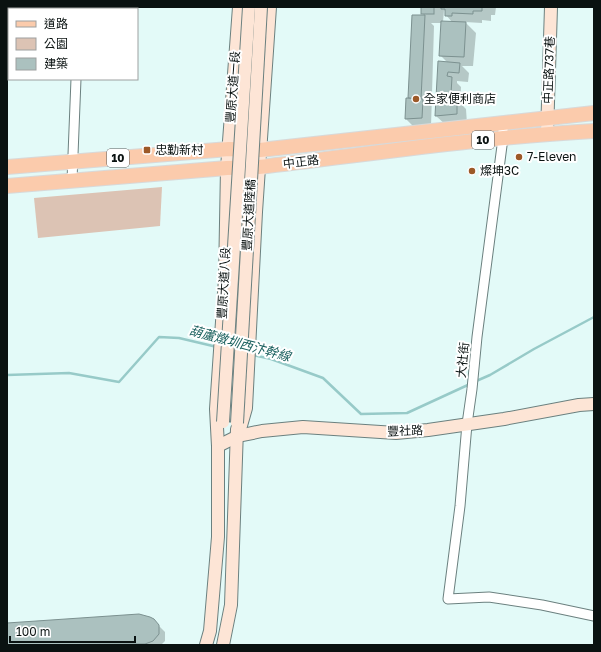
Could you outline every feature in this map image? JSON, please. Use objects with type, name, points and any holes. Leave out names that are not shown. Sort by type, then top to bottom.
[{"type":"main road","name":"中正路","points":[[7,167],[229,150],[260,150],[594,113]]},
{"type":"main road","name":"中正路","points":[[7,186],[227,168],[259,167],[502,138],[594,132]]},
{"type":"street","name":"豐原大道一段","points":[[227,168],[239,7]]},
{"type":"street","name":"豐原大道陸橋","points":[[223,422],[249,7]]},
{"type":"street","name":"豐原大道陸橋","points":[[238,436],[237,423],[261,7]]},
{"type":"street","points":[[223,645],[231,605],[238,436],[246,408],[260,150],[270,7]]},
{"type":"street","name":"中正路737巷","points":[[546,134],[551,7]]},
{"type":"street","points":[[72,180],[76,80]]},
{"type":"street","name":"大社街","points":[[503,124],[467,424],[460,506],[448,599],[493,598],[542,604],[594,616]]},
{"type":"street","name":"豐原大道八段","points":[[206,645],[210,632],[218,537],[218,446],[216,409],[225,278],[227,168]]},
{"type":"street","name":"豐社路","points":[[218,446],[238,436],[262,431],[303,427],[396,433],[504,419],[579,405],[594,404]]},
{"type":"street","name":"豐原大道八段","points":[[218,446],[223,422]]},
{"type":"green space","points":[[162,187],[160,226],[38,238],[34,198]]},
{"type":"building","points":[[421,7],[434,7],[434,14],[421,14]]},
{"type":"building","points":[[441,7],[482,7],[482,11],[473,11],[473,14],[452,13],[452,16],[445,16],[445,9],[441,9]]},
{"type":"building","points":[[412,15],[425,15],[421,99],[408,98]]},
{"type":"building","points":[[441,21],[466,22],[464,57],[439,56]]},
{"type":"building","points":[[438,61],[460,63],[459,73],[448,72],[447,76],[452,77],[451,94],[447,94],[446,99],[457,98],[457,114],[435,116]]},
{"type":"building","points":[[406,98],[423,99],[422,118],[405,119]]},
{"type":"building","points":[[139,614],[154,619],[159,625],[159,634],[153,641],[145,644],[7,645],[7,623]]},
{"type":"waterway","name":"葫蘆燉圳西汴幹線","points":[[474,382],[490,375],[534,349],[594,317]]},
{"type":"waterway","name":"葫蘆燉圳西汴幹線","points":[[7,375],[69,373],[119,382],[159,337],[179,338],[217,347]]},
{"type":"waterway","name":"葫蘆燉圳西汴幹線","points":[[253,355],[271,359],[323,378],[361,414],[407,413],[470,384]]},
{"type":"place","name":"全家便利商店","points":[[416,99]]},
{"type":"place","name":"忠勤新村","points":[[147,150]]},
{"type":"place","name":"7-Eleven","points":[[519,157]]},
{"type":"place","name":"燦坤3C","points":[[472,171]]}]
